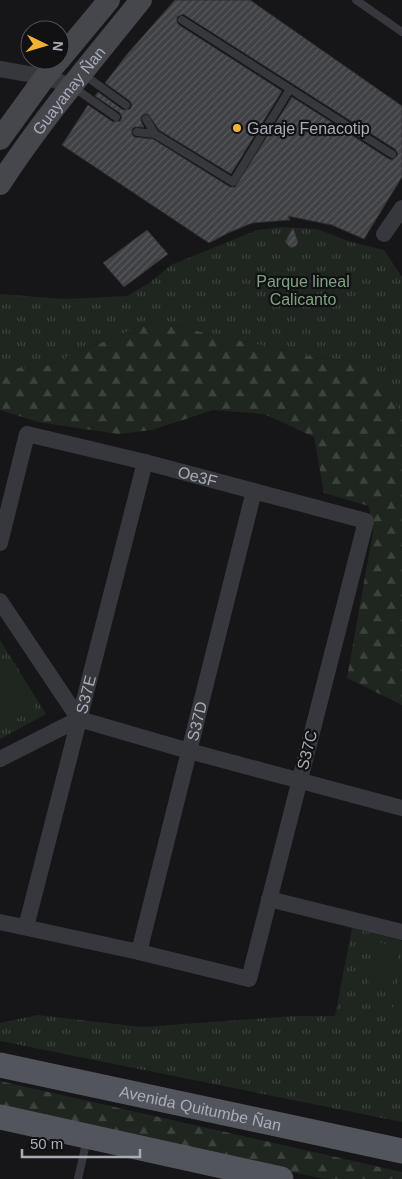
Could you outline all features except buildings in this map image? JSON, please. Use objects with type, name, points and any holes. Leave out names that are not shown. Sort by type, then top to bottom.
[{"type":"main road","name":"Guayanay Ñan","points":[[70,47],[109,0]]},
{"type":"main road","name":"Guayanay Ñan","points":[[0,184],[18,157],[77,80],[141,0]]},
{"type":"main road","name":"Guayanay Ñan","points":[[0,140],[51,70]]},
{"type":"main road","name":"Avenida Quitumbe Ñan","points":[[0,1065],[402,1150]]},
{"type":"main road","points":[[0,1117],[281,1179]]},
{"type":"street","points":[[0,70],[77,80]]},
{"type":"street","points":[[384,234],[402,208]]},
{"type":"street","name":"Oe3F","points":[[0,543],[27,434],[145,462],[366,521]]},
{"type":"street","name":"S37E","points":[[26,927],[145,462]]},
{"type":"street","name":"S37D","points":[[139,952],[254,491]]},
{"type":"street","name":"S37C","points":[[139,952],[249,979],[366,521]]},
{"type":"street","points":[[0,600],[79,719],[298,782],[402,808]]},
{"type":"street","points":[[0,759],[79,719]]},
{"type":"street","points":[[269,899],[402,932]]},
{"type":"street","points":[[0,922],[139,952]]},
{"type":"lane","points":[[356,0],[402,32]]},
{"type":"lane","points":[[182,20],[392,154]]},
{"type":"lane","points":[[395,26],[402,20]]},
{"type":"lane","points":[[77,80],[126,105]]},
{"type":"lane","points":[[77,80],[116,117]]},
{"type":"lane","points":[[137,132],[155,134],[233,182],[290,89]]},
{"type":"lane","points":[[146,119],[155,134]]},
{"type":"lane","points":[[78,1179],[87,1136]]},
{"type":"green space","name":"Parque lineal Calicanto","points":[[281,227],[317,229],[351,242],[384,250],[402,277],[402,413],[366,362],[319,358],[153,321],[36,370],[0,365],[0,294],[64,299],[127,296],[149,283],[171,265],[257,230]]},
{"type":"green space","points":[[153,321],[319,358],[366,362],[402,412],[402,705],[347,678],[373,532],[369,506],[324,493],[314,437],[264,414],[213,410],[152,430],[118,434],[38,422],[0,410],[0,365],[36,370]]},
{"type":"green space","points":[[0,640],[46,714],[0,739]]},
{"type":"green space","points":[[8,660],[35,709],[8,723],[0,707],[0,666]]},
{"type":"green space","points":[[352,928],[402,941],[402,1122],[0,1041],[0,1023],[37,1015],[142,1027],[294,1016],[335,1016]]},
{"type":"green space","points":[[377,942],[399,947],[391,991],[368,986]]},
{"type":"green space","points":[[402,964],[402,1025],[390,1023]]},
{"type":"green space","points":[[0,1081],[402,1172],[402,1179],[325,1179],[0,1112]]},
{"type":"place","name":"Garaje Fenacotip","points":[[237,128]]}]
